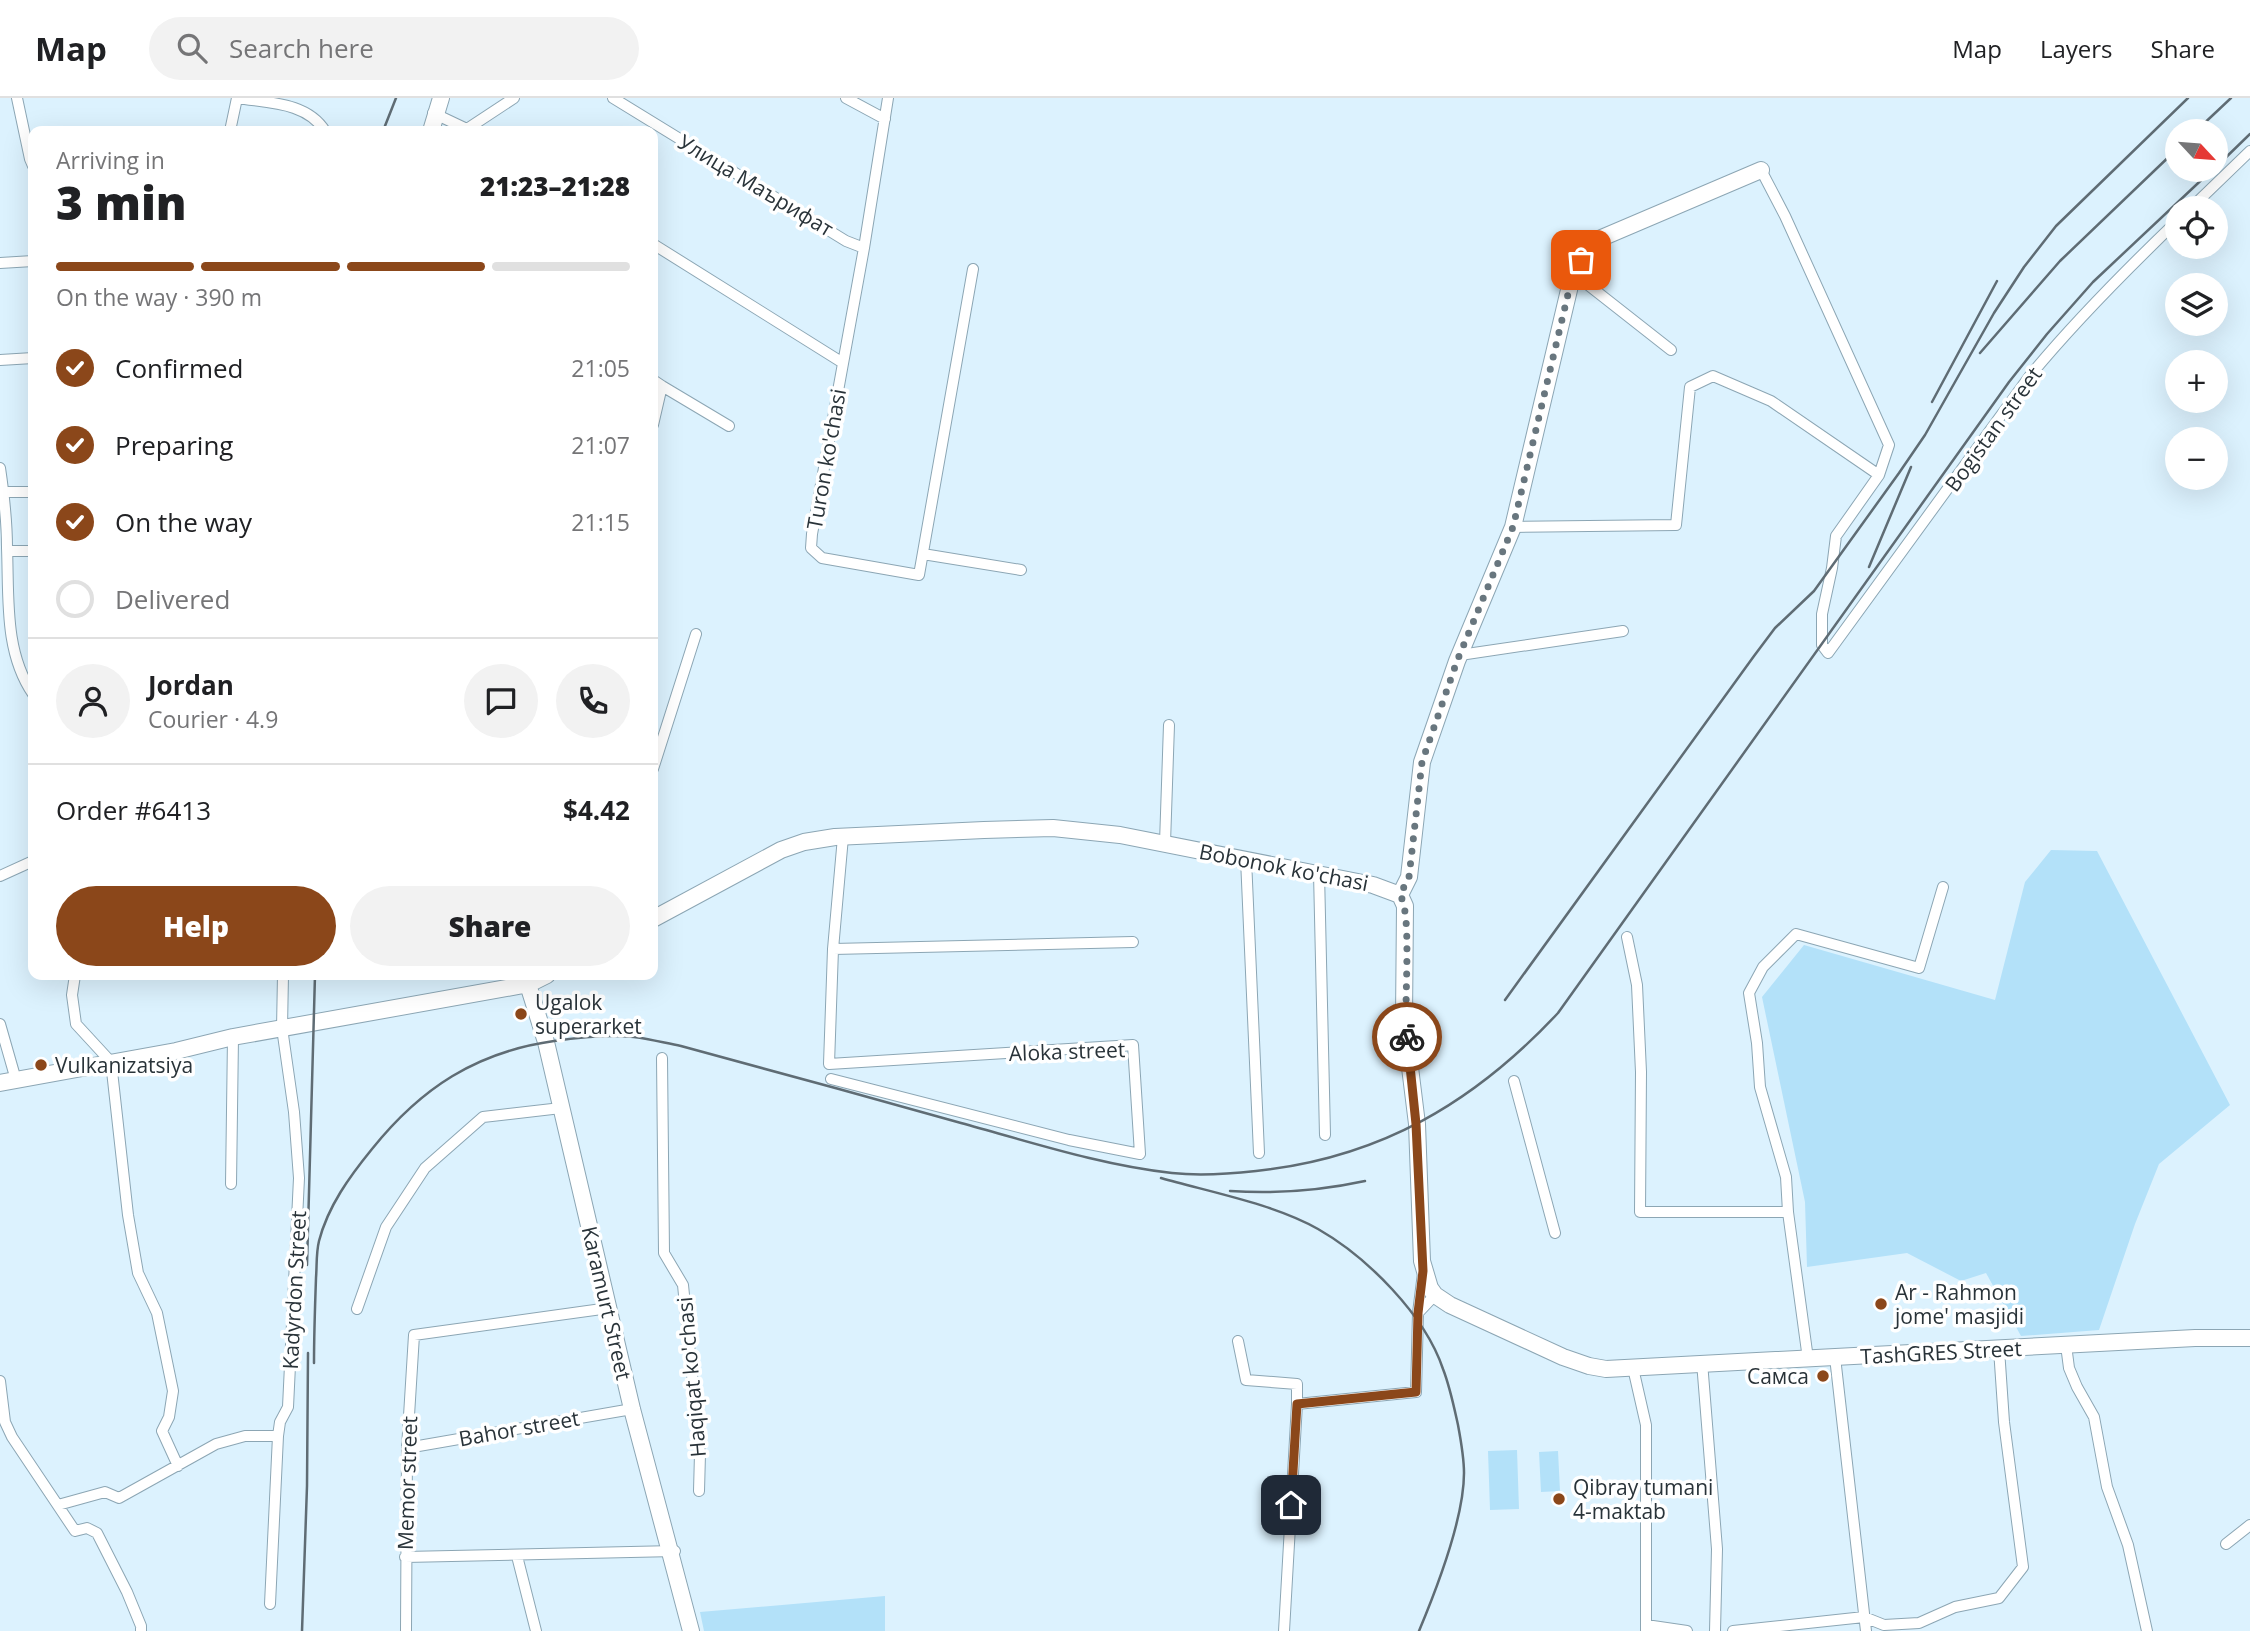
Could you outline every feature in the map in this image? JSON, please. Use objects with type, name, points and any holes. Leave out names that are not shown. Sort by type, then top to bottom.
[{"type":"main road","points":[[430,126],[436,106]]},
{"type":"main road","points":[[1633,1368],[1598,1368],[1571,1360],[1450,1305],[1436,1295],[1428,1284],[1423,1271],[1416,1124],[1404,1019],[1406,912],[1400,895],[1409,877],[1422,762],[1460,655],[1513,527],[1573,273],[1590,247],[1599,239],[1761,170]]},
{"type":"main road","name":"Bobonok ko'chasi","points":[[658,916],[781,850],[804,842],[842,837],[1053,828],[1165,843],[1373,884],[1400,895]]},
{"type":"main road","points":[[8,1082],[176,1051],[233,1037],[313,1024],[524,980]]},
{"type":"main road","name":"Karamurt Street","points":[[534,980],[561,1108],[632,1409],[697,1631]]},
{"type":"main road","name":"Karamurt Street","points":[[535,980],[570,1103],[691,1631]]},
{"type":"main road","name":"TashGRES Street","points":[[1633,1368],[1702,1362],[1808,1359],[2195,1338],[2250,1338]]},
{"type":"street","points":[[17,98],[28,150]]},
{"type":"street","points":[[231,126],[237,98],[300,109],[314,117],[321,126]]},
{"type":"street","points":[[475,126],[514,98]]},
{"type":"street","name":"Улица Маърифат","points":[[613,98],[846,241],[864,248]]},
{"type":"street","points":[[846,98],[885,119]]},
{"type":"street","name":"Turon ko'chasi","points":[[888,98],[811,548],[822,558],[919,575],[923,554]]},
{"type":"street","points":[[436,106],[464,126]]},
{"type":"street","points":[[2203,196],[2250,151]]},
{"type":"street","points":[[1513,527],[1676,525],[1690,387],[1713,376],[1771,401],[1879,475],[1889,445],[1785,216],[1761,170]]},
{"type":"street","name":"Bogistan street","points":[[1879,475],[1836,536],[1822,614],[1822,645],[1828,653],[2021,388],[2065,333],[2165,233]]},
{"type":"street","points":[[658,247],[843,363]]},
{"type":"street","points":[[0,263],[28,261]]},
{"type":"street","points":[[973,269],[923,554],[1021,570]]},
{"type":"street","points":[[1573,273],[1671,349]]},
{"type":"street","points":[[0,360],[28,358]]},
{"type":"street","points":[[658,384],[729,426]]},
{"type":"street","points":[[0,468],[8,551],[8,610],[15,653],[28,683]]},
{"type":"street","points":[[2,494],[28,492]]},
{"type":"street","points":[[8,551],[28,551]]},
{"type":"street","points":[[1460,655],[1623,631]]},
{"type":"street","points":[[658,753],[696,634]]},
{"type":"street","points":[[1165,843],[1169,725]]},
{"type":"street","points":[[842,837],[833,949],[1133,942]]},
{"type":"street","points":[[1246,859],[1259,1153]]},
{"type":"street","points":[[0,876],[28,862]]},
{"type":"street","points":[[1319,873],[1325,1135]]},
{"type":"street","points":[[1808,1359],[1788,1212],[1786,1177],[1760,1087],[1757,1043],[1749,993],[1763,967],[1796,934],[1919,968],[1943,887]]},
{"type":"street","points":[[1628,937],[1637,985],[1641,1072],[1640,1212],[1788,1212]]},
{"type":"street","name":"Aloka street","points":[[831,1079],[1069,1140],[1140,1154],[1133,1045],[829,1064],[833,949]]},
{"type":"street","points":[[74,980],[72,996],[76,1024],[111,1062],[128,1215],[138,1273],[157,1313],[173,1391],[169,1418],[162,1431],[178,1466]]},
{"type":"street","name":"Kadyrdon Street","points":[[270,1604],[278,1436],[280,1422],[288,1407],[299,1178],[294,1112],[282,1028],[282,980]]},
{"type":"street","points":[[0,1024],[8,1082]]},
{"type":"street","points":[[231,1184],[233,1037]]},
{"type":"street","name":"Haqiqat ko'chasi","points":[[662,1058],[664,1254],[683,1285],[699,1454],[699,1491]]},
{"type":"street","points":[[1514,1080],[1555,1233]]},
{"type":"street","points":[[357,1309],[386,1227],[425,1168],[483,1117],[561,1108]]},
{"type":"street","points":[[1297,1404],[1416,1392],[1418,1313],[1423,1271]]},
{"type":"street","points":[[1418,1313],[1436,1295]]},
{"type":"street","name":"Memor street","points":[[407,1631],[407,1448],[414,1335],[610,1308]]},
{"type":"street","points":[[1238,1341],[1245,1380],[1297,1384],[1284,1631]]},
{"type":"street","points":[[2066,1345],[2069,1368],[2094,1417],[2107,1487],[2128,1545],[2147,1631]]},
{"type":"street","points":[[1733,1631],[1864,1617],[1884,1625],[1919,1623],[1955,1607],[1999,1598],[2024,1567],[2004,1422],[1998,1349]]},
{"type":"street","points":[[1835,1357],[1866,1631]]},
{"type":"street","points":[[1702,1362],[1717,1549],[1715,1631]]},
{"type":"street","points":[[1633,1368],[1646,1425],[1646,1628],[1687,1631]]},
{"type":"street","points":[[0,1381],[6,1437],[58,1504],[75,1531],[87,1528],[97,1532],[128,1592],[141,1631]]},
{"type":"street","name":"Bahor street","points":[[407,1448],[632,1409]]},
{"type":"street","points":[[58,1504],[105,1492],[119,1498],[201,1452],[231,1439],[254,1434],[278,1436]]},
{"type":"street","points":[[2226,1544],[2250,1525]]},
{"type":"street","points":[[405,1557],[674,1551]]},
{"type":"street","points":[[517,1556],[536,1631]]},
{"type":"shaded area","points":[[2051,850],[2097,851],[2230,1105],[2159,1164],[2135,1224],[2099,1330],[2021,1336],[1986,1273],[1961,1281],[1907,1253],[1807,1267],[1805,1202],[1762,997],[1804,945],[1995,1000],[2025,882]]},
{"type":"shaded area","points":[[1517,1450],[1519,1509],[1490,1510],[1488,1451]]},
{"type":"shaded area","points":[[1558,1451],[1560,1491],[1541,1492],[1539,1452]]},
{"type":"shaded area","points":[[885,1596],[885,1631],[704,1631],[700,1612]]},
{"type":"railway","points":[[385,126],[396,98]]},
{"type":"railway","points":[[1505,1000],[1754,656],[1775,628],[1814,591],[1899,473],[1925,435],[1994,313],[2024,267],[2056,226],[2188,98]]},
{"type":"railway","points":[[2209,119],[2231,98]]},
{"type":"railway","points":[[2228,155],[2250,134]]},
{"type":"railway","points":[[1980,353],[2060,261],[2165,160]]},
{"type":"railway","points":[[314,1363],[318,1246],[328,1216],[348,1181],[391,1127],[431,1091],[475,1064],[526,1046],[594,1036],[652,1040],[716,1055],[1066,1152],[1118,1164],[1183,1174],[1256,1171],[1301,1164],[1344,1153],[1384,1139],[1422,1121],[1458,1099],[1493,1074],[1558,1013],[2009,382],[2093,282],[2199,182]]},
{"type":"railway","points":[[1932,402],[1997,281]]},
{"type":"railway","points":[[1869,567],[1911,467]]},
{"type":"railway","points":[[307,1265],[315,980]]},
{"type":"railway","points":[[1161,1178],[1282,1212],[1318,1229],[1374,1271],[1423,1328],[1445,1376],[1453,1404],[1464,1473],[1455,1532],[1419,1631]]},
{"type":"railway","points":[[1230,1191],[1298,1191],[1365,1181]]},
{"type":"railway","points":[[302,1631],[308,1353]]},
{"type":"way so far","points":[[1407,1037],[1404,1019],[1406,912],[1400,895],[1409,877],[1422,762],[1457,661],[1513,527],[1573,273],[1581,260]]},
{"type":"place","name":"Ugalok superarket","points":[[521,1014]]},
{"type":"place","name":"Vulkanizatsiya","points":[[41,1065]]},
{"type":"place","name":"Ar - Rahmon jome' masjidi","points":[[1881,1304]]},
{"type":"place","name":"Самса","points":[[1823,1376]]},
{"type":"place","name":"Qibray tumani 4-maktab","points":[[1559,1499]]},
{"type":"route","points":[[1291,1505],[1297,1404],[1416,1392],[1418,1313],[1423,1271],[1416,1124],[1407,1037]]}]
